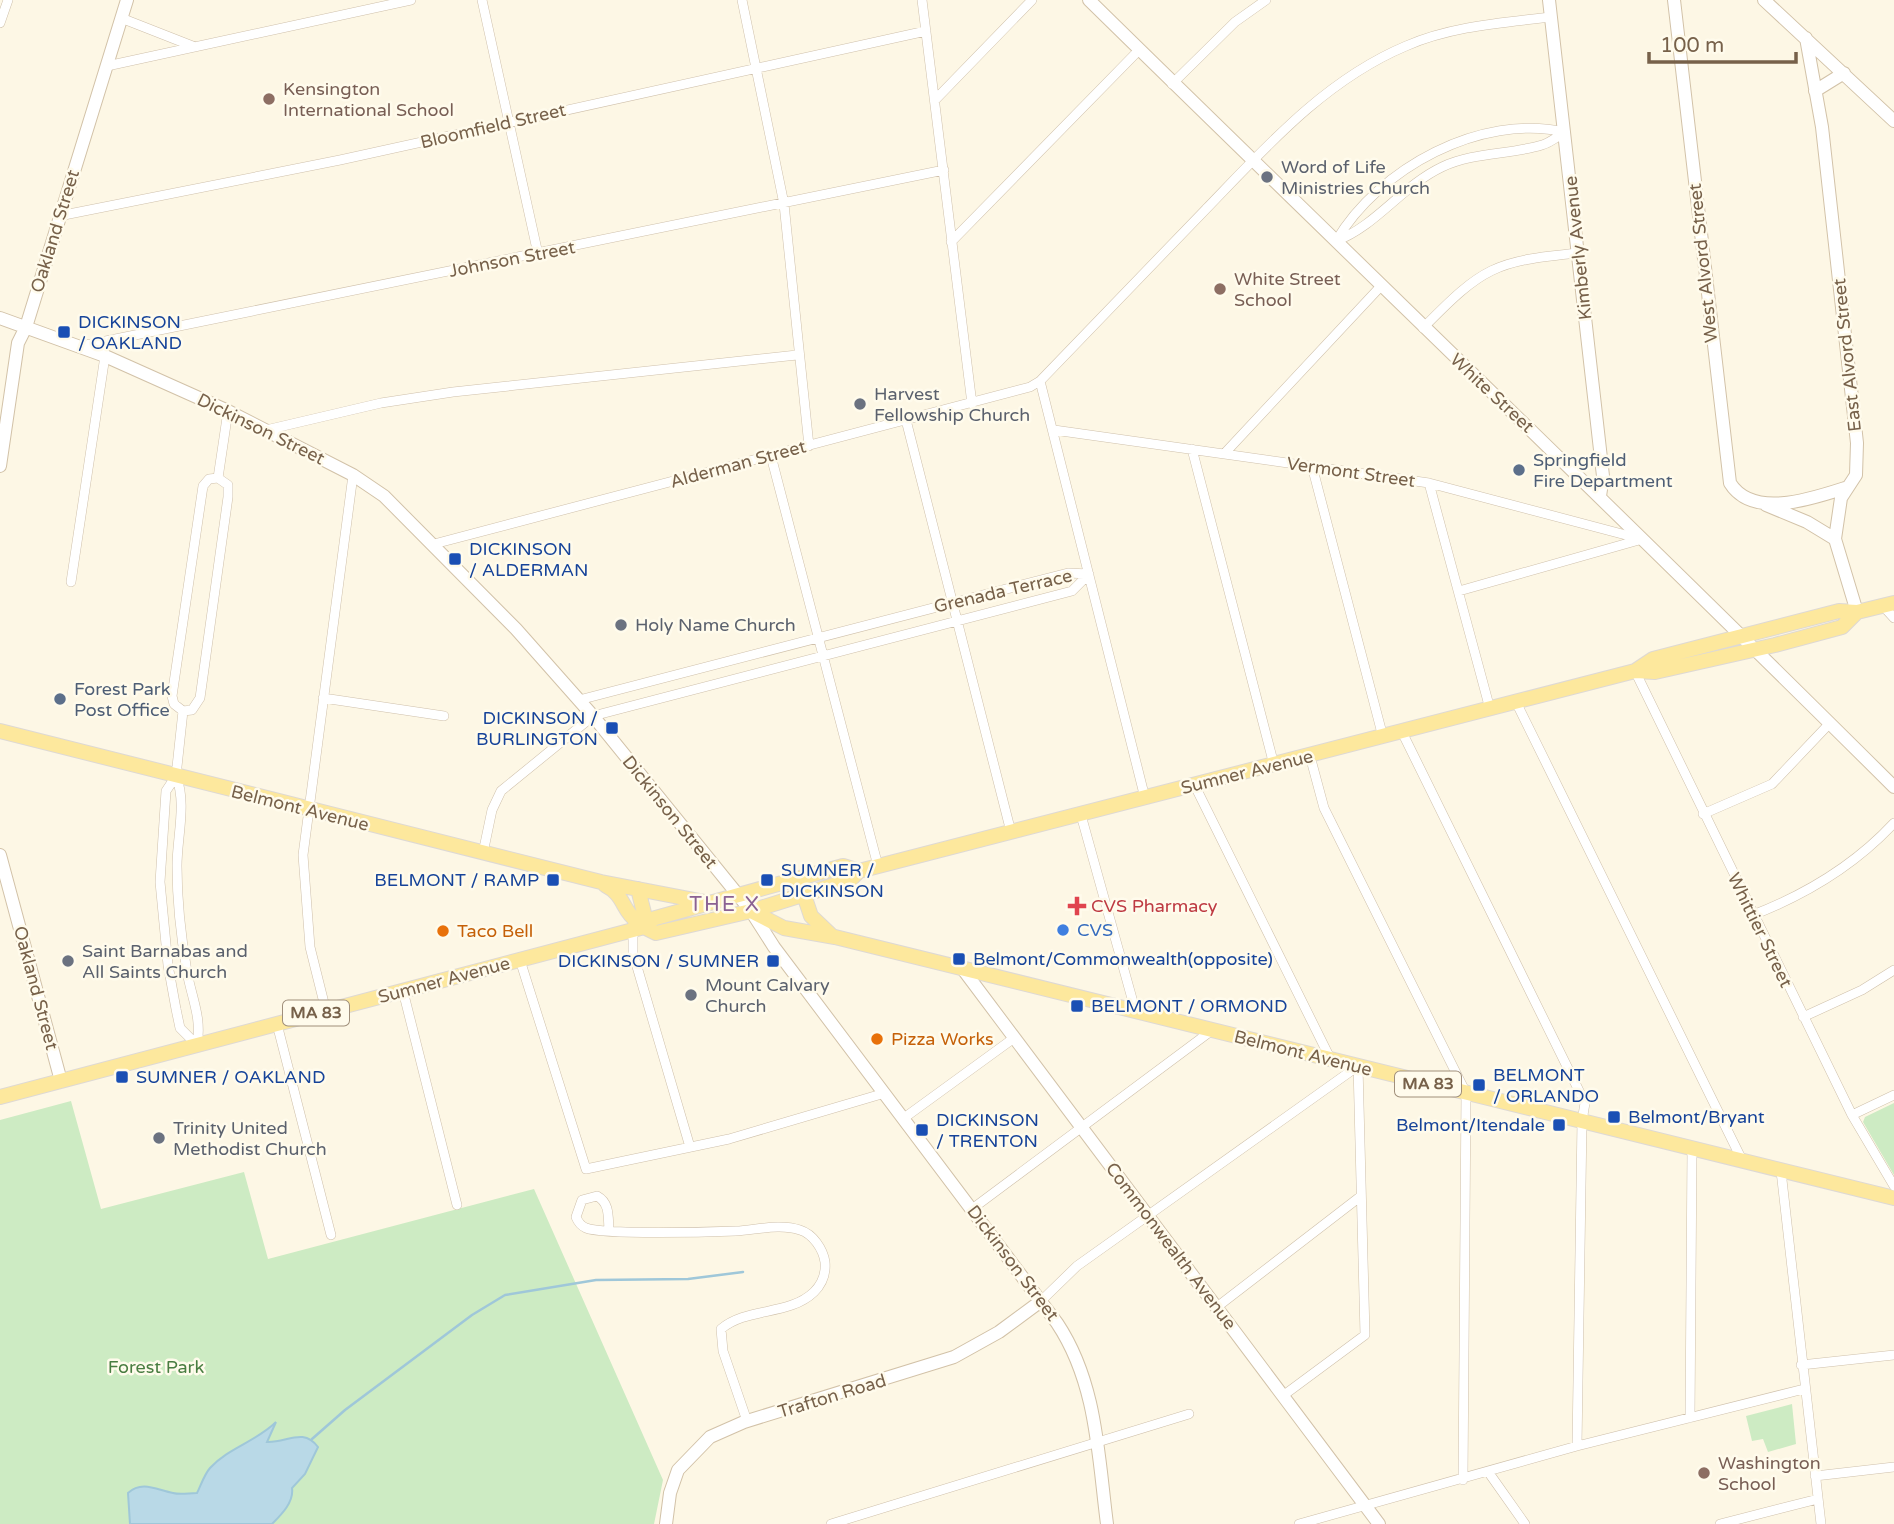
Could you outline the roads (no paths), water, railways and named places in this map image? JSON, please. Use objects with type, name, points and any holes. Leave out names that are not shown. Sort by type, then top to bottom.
[{"type":"main road","name":"Oakland Street","points":[[0,466],[18,343],[26,327],[127,0]]},
{"type":"main road","name":"Kimberly Avenue","points":[[1549,0],[1603,476],[1600,496]]},
{"type":"main road","name":"West Alvord Street","points":[[1674,0],[1728,477],[1734,489],[1744,499],[1765,504],[1801,519],[1835,539]]},
{"type":"main road","points":[[1764,0],[1894,121]]},
{"type":"main road","name":"White Street","points":[[1094,2],[1172,84],[1254,160],[1423,328],[1758,649],[1894,787]]},
{"type":"main road","name":"East Alvord Street","points":[[1806,38],[1822,127],[1857,443],[1856,472],[1839,505],[1835,539],[1857,612]]},
{"type":"main road","points":[[1815,91],[1844,73]]},
{"type":"main road","name":"Dickinson Street","points":[[0,318],[105,356],[228,411],[353,475],[392,502],[434,544],[593,716],[751,911],[774,947],[1065,1334],[1078,1360],[1091,1402],[1107,1524]]},
{"type":"main road","points":[[1765,504],[1848,487]]},
{"type":"main road","name":"Sumner Avenue","points":[[1634,671],[1653,659],[1839,611],[1857,612],[1888,604]]},
{"type":"main road","name":"Sumner Avenue","points":[[0,1097],[520,960],[798,877],[843,866],[859,871],[1634,671],[1656,672],[1758,649],[1842,627],[1857,612]]},
{"type":"main road","name":"Belmont Avenue","points":[[0,731],[601,882],[709,902]]},
{"type":"main road","name":"Oakland Street","points":[[0,855],[61,1081]]},
{"type":"main road","name":"Sumner Avenue","points":[[638,926],[656,933],[751,911],[855,878],[859,871]]},
{"type":"main road","name":"Belmont Avenue","points":[[798,877],[811,916],[820,927],[835,937]]},
{"type":"main road","points":[[601,882],[621,895],[629,916],[638,926],[644,913],[638,889]]},
{"type":"main road","name":"Belmont Avenue","points":[[751,911],[784,928],[835,937],[1894,1198]]},
{"type":"main road","name":"Commonwealth Avenue","points":[[962,968],[1379,1524]]},
{"type":"main road","name":"Trafton Road","points":[[666,1524],[672,1485],[682,1464],[710,1437],[747,1421],[954,1357],[999,1332],[1041,1301]]},
{"type":"street","points":[[0,23],[8,0]]},
{"type":"street","points":[[107,66],[411,0]]},
{"type":"street","points":[[482,0],[538,254]]},
{"type":"street","points":[[742,0],[784,204],[797,355],[809,446]]},
{"type":"street","points":[[922,0],[972,404]]},
{"type":"street","points":[[935,100],[1032,0]]},
{"type":"street","points":[[1172,84],[1235,22],[1266,0]]},
{"type":"street","points":[[121,18],[196,47]]},
{"type":"street","points":[[1145,799],[1040,381],[1254,160],[1325,94],[1393,52],[1422,40],[1472,26],[1551,18]]},
{"type":"street","name":"Bloomfield Street","points":[[59,216],[340,160],[926,31]]},
{"type":"street","points":[[951,242],[1139,50]]},
{"type":"street","points":[[1336,241],[1349,221],[1398,176],[1434,154],[1466,140],[1501,131],[1541,127],[1565,132]]},
{"type":"street","points":[[1336,241],[1359,230],[1406,190],[1443,167],[1472,156],[1543,145],[1565,132]]},
{"type":"street","points":[[1466,140],[1472,156]]},
{"type":"street","name":"Johnson Street","points":[[80,346],[944,170]]},
{"type":"street","points":[[1398,176],[1406,190]]},
{"type":"street","points":[[1423,328],[1459,291],[1492,269],[1513,261],[1579,253]]},
{"type":"street","points":[[1224,454],[1381,286]]},
{"type":"street","points":[[266,430],[381,403],[453,392],[797,355]]},
{"type":"street","points":[[71,582],[105,356]]},
{"type":"street","name":"Alderman Street","points":[[434,544],[972,404],[1040,381]]},
{"type":"street","points":[[219,478],[228,411]]},
{"type":"street","points":[[906,420],[1011,832]]},
{"type":"street","name":"Vermont Street","points":[[1054,430],[1429,483],[1642,540]]},
{"type":"street","points":[[1192,449],[1274,765]]},
{"type":"street","points":[[771,456],[878,866]]},
{"type":"street","points":[[1312,466],[1383,737]]},
{"type":"street","points":[[326,1011],[305,915],[303,855],[353,475]]},
{"type":"street","points":[[219,478],[228,485],[228,497],[200,698],[192,710],[183,711],[174,704],[172,696],[201,496],[206,481],[219,478]]},
{"type":"street","points":[[1429,483],[1490,709]]},
{"type":"street","points":[[1459,591],[1642,540]]},
{"type":"street","name":"Grenada Terrace","points":[[579,701],[1068,572],[1089,575]]},
{"type":"street","name":"Grenada Terrace","points":[[593,716],[1072,592],[1089,575]]},
{"type":"street","points":[[1888,604],[1894,618]]},
{"type":"street","name":"Whittier Street","points":[[1634,671],[1852,1115],[1894,1186]]},
{"type":"street","points":[[323,698],[444,716]]},
{"type":"street","points":[[1516,702],[1744,1162]]},
{"type":"street","points":[[183,711],[176,776],[166,791],[160,864],[167,965],[180,1027],[197,1045]]},
{"type":"street","points":[[483,853],[492,810],[501,791],[593,716]]},
{"type":"street","points":[[1703,814],[1772,784],[1830,723]]},
{"type":"street","points":[[1402,732],[1585,1103],[1582,1121],[1577,1446]]},
{"type":"street","points":[[1310,756],[1324,808],[1466,1093],[1463,1480]]},
{"type":"street","points":[[176,776],[182,791],[177,850],[179,907],[188,978],[201,1025],[197,1045]]},
{"type":"street","points":[[1195,786],[1331,1060]]},
{"type":"street","points":[[1081,815],[1136,1013]]},
{"type":"street","points":[[1753,915],[1789,901],[1834,875],[1894,823]]},
{"type":"street","points":[[162,908],[179,907]]},
{"type":"street","points":[[638,926],[633,953],[690,1147]]},
{"type":"street","points":[[520,960],[586,1169],[690,1147],[885,1093]]},
{"type":"street","points":[[1803,1017],[1862,990],[1894,970]]},
{"type":"street","points":[[403,991],[457,1205]]},
{"type":"street","points":[[278,1024],[331,1236]]},
{"type":"street","points":[[972,1209],[1211,1031]]},
{"type":"street","points":[[904,1118],[1014,1038]]},
{"type":"street","points":[[1284,1395],[1365,1335],[1358,1066]]},
{"type":"street","points":[[1041,1301],[1077,1266],[1358,1066]]},
{"type":"street","points":[[1852,1115],[1894,1095]]},
{"type":"street","points":[[1690,1418],[1692,1149]]},
{"type":"street","points":[[1780,1171],[1822,1524]]},
{"type":"street","points":[[609,1230],[607,1207],[603,1200],[597,1196],[582,1200],[576,1213],[579,1224],[591,1229],[609,1230],[713,1231],[786,1228],[804,1231],[816,1242],[822,1252],[825,1268],[814,1292],[791,1306],[743,1318],[721,1329],[723,1351],[747,1421]]},
{"type":"street","points":[[1217,1307],[1362,1196]]},
{"type":"street","points":[[1801,1365],[1894,1354]]},
{"type":"street","points":[[1299,1524],[1489,1473],[1577,1446],[1804,1389]]},
{"type":"street","points":[[831,1524],[1097,1440],[1189,1414]]},
{"type":"street","points":[[1815,1476],[1894,1467]]},
{"type":"street","points":[[1489,1473],[1525,1524]]},
{"type":"street","points":[[1720,1524],[1818,1499]]},
{"type":"water","points":[[276,1422],[267,1442],[301,1437],[307,1438],[318,1447],[305,1474],[292,1488],[286,1508],[272,1524],[130,1524],[128,1493],[133,1489],[144,1486],[176,1494],[197,1493],[208,1471],[217,1461]]},
{"type":"waterway","points":[[312,1439],[345,1410],[472,1315],[505,1295],[596,1280],[688,1279],[743,1272]]},
{"type":"place","name":"Kensington International School","points":[[269,99]]},
{"type":"place","name":"Word of Life Ministries Church","points":[[1267,177]]},
{"type":"place","name":"White Street School","points":[[1220,289]]},
{"type":"place","name":"DICKINSON / OAKLAND","points":[[64,332]]},
{"type":"place","name":"Harvest Fellowship Church","points":[[860,404]]},
{"type":"place","name":"Springfield Fire Department","points":[[1519,470]]},
{"type":"place","name":"DICKINSON / ALDERMAN","points":[[455,559]]},
{"type":"place","name":"Holy Name Church","points":[[621,625]]},
{"type":"place","name":"Forest Park Post Office","points":[[60,699]]},
{"type":"place","name":"DICKINSON / BURLINGTON","points":[[612,728]]},
{"type":"place","name":"BELMONT / RAMP","points":[[553,880]]},
{"type":"place","name":"SUMNER / DICKINSON","points":[[767,880]]},
{"type":"place","name":"CVS Pharmacy","points":[[1077,906]]},
{"type":"place","name":"CVS","points":[[1063,930]]},
{"type":"place","name":"Taco Bell","points":[[443,931]]},
{"type":"place","name":"Belmont/Commonwealth(opposite)","points":[[959,959]]},
{"type":"place","name":"Saint Barnabas and All Saints Church","points":[[68,961]]},
{"type":"place","name":"DICKINSON / SUMNER","points":[[773,961]]},
{"type":"place","name":"Mount Calvary Church","points":[[691,995]]},
{"type":"place","name":"BELMONT / ORMOND","points":[[1077,1006]]},
{"type":"place","name":"Pizza Works","points":[[877,1039]]},
{"type":"place","name":"SUMNER / OAKLAND","points":[[122,1077]]},
{"type":"place","name":"BELMONT / ORLANDO","points":[[1479,1085]]},
{"type":"place","name":"Belmont/Bryant","points":[[1614,1117]]},
{"type":"place","name":"Belmont/Itendale","points":[[1559,1125]]},
{"type":"place","name":"DICKINSON / TRENTON","points":[[922,1130]]},
{"type":"place","name":"Trinity United Methodist Church","points":[[159,1138]]},
{"type":"place","name":"Washington School","points":[[1704,1473]]},
{"type":"district","name":"THE X","points":[[725,904]]},
{"type":"park label","name":"Forest Park","points":[[156,1367]]}]
